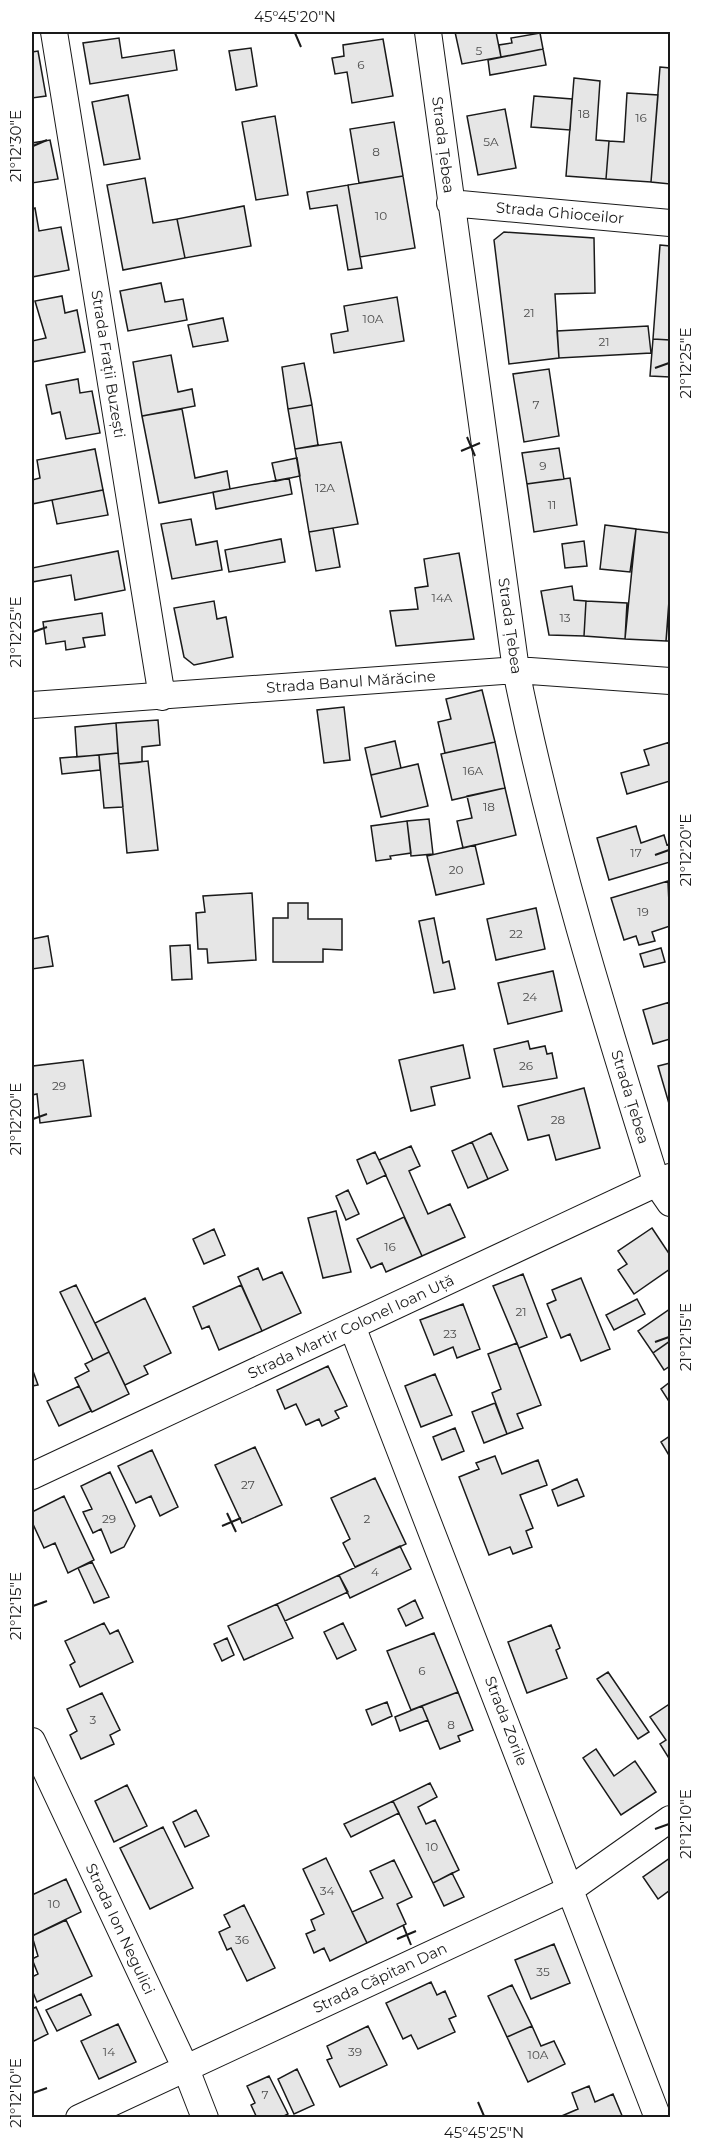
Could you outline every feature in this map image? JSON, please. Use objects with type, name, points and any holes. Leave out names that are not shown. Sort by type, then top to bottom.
[{"type":"street","name":"Strada Frații Buzești","points":[[54,32],[162,697]]},
{"type":"street","name":"Strada Țebea","points":[[428,32],[516,670],[528,732],[610,1032],[666,1188]]},
{"type":"street","name":"Strada Ghioceilor","points":[[450,203],[670,222]]},
{"type":"street","name":"Strada Banul Mărăcine","points":[[32,705],[516,670],[670,681]]},
{"type":"street","name":"Strada Martir Colonel Ioan Uță","points":[[32,1476],[352,1326],[666,1188]]},
{"type":"street","name":"Strada Zorile","points":[[352,1326],[658,2118]]},
{"type":"street","name":"Strada Ion Negulici","points":[[32,1741],[186,2069],[205,2118]]},
{"type":"street","name":"Strada Căpitan Dan","points":[[80,2118],[571,1889],[670,1819]]},
{"type":"building","points":[[455,32],[496,32],[501,57],[462,64]]},
{"type":"building","points":[[540,33],[543,49],[501,57],[499,45],[512,43],[511,38]]},
{"type":"building","points":[[119,38],[122,58],[174,50],[177,70],[90,84],[83,43]]},
{"type":"building","points":[[383,39],[393,96],[352,103],[347,72],[335,74],[332,58],[344,56],[343,45]]},
{"type":"building","points":[[251,48],[257,86],[236,90],[229,51]]},
{"type":"building","points":[[543,49],[546,65],[490,75],[488,60]]},
{"type":"building","points":[[38,51],[46,96],[32,98],[32,52]]},
{"type":"building","points":[[660,67],[670,68],[670,184],[651,182]]},
{"type":"building","points":[[574,78],[600,81],[596,140],[609,141],[606,179],[566,176]]},
{"type":"building","points":[[627,93],[658,95],[651,182],[606,179],[609,141],[624,142]]},
{"type":"building","points":[[128,95],[140,159],[104,165],[92,102]]},
{"type":"building","points":[[534,96],[572,99],[570,130],[531,127]]},
{"type":"building","points":[[505,109],[516,168],[478,175],[467,116]]},
{"type":"building","points":[[275,116],[288,195],[256,200],[242,122]]},
{"type":"building","points":[[394,122],[403,176],[359,183],[350,129]]},
{"type":"building","points":[[50,140],[58,179],[32,183],[32,143]]},
{"type":"building","points":[[403,176],[415,248],[360,257],[348,185]]},
{"type":"building","points":[[145,178],[153,223],[177,219],[185,258],[123,270],[107,185]]},
{"type":"building","points":[[348,185],[362,268],[348,270],[337,205],[310,209],[307,192]]},
{"type":"building","points":[[244,206],[251,246],[185,258],[177,219]]},
{"type":"building","points":[[35,208],[39,231],[61,227],[69,270],[32,277],[32,209]]},
{"type":"building","points":[[504,232],[594,238],[595,293],[555,294],[559,358],[509,364],[494,240]]},
{"type":"building","points":[[660,245],[670,246],[670,340],[653,339]]},
{"type":"building","points":[[161,283],[165,302],[183,299],[187,320],[128,331],[120,291]]},
{"type":"building","points":[[62,296],[65,313],[77,310],[85,352],[32,362],[32,341],[46,338],[35,301]]},
{"type":"building","points":[[397,297],[404,341],[334,353],[331,334],[348,331],[344,306]]},
{"type":"building","points":[[223,318],[228,341],[193,347],[188,325]]},
{"type":"building","points":[[648,326],[651,353],[559,358],[557,331]]},
{"type":"building","points":[[653,339],[670,340],[670,377],[650,376]]},
{"type":"building","points":[[171,355],[178,392],[192,389],[195,406],[142,416],[133,362]]},
{"type":"building","points":[[304,363],[312,405],[288,409],[282,367]]},
{"type":"building","points":[[549,369],[559,436],[524,442],[513,374]]},
{"type":"building","points":[[78,379],[80,393],[92,391],[100,433],[66,439],[60,412],[52,414],[46,385]]},
{"type":"building","points":[[312,405],[318,445],[295,449],[288,409]]},
{"type":"building","points":[[182,409],[195,478],[227,471],[230,489],[159,503],[142,416]]},
{"type":"building","points":[[341,442],[358,524],[309,532],[295,449]]},
{"type":"building","points":[[559,448],[564,479],[527,484],[522,453]]},
{"type":"building","points":[[95,449],[103,490],[32,504],[32,480],[40,478],[37,460]]},
{"type":"building","points":[[297,458],[300,476],[276,481],[272,463]]},
{"type":"building","points":[[289,478],[292,494],[216,509],[213,492]]},
{"type":"building","points":[[570,478],[577,525],[534,532],[527,484]]},
{"type":"building","points":[[103,490],[108,515],[57,524],[52,500]]},
{"type":"building","points":[[191,519],[196,545],[217,541],[222,570],[172,579],[161,524]]},
{"type":"building","points":[[605,525],[636,529],[630,572],[600,569]]},
{"type":"building","points":[[333,528],[340,567],[316,571],[309,532]]},
{"type":"building","points":[[636,529],[670,533],[670,587],[666,641],[625,639]]},
{"type":"building","points":[[281,539],[285,562],[229,572],[225,550]]},
{"type":"building","points":[[584,541],[587,566],[565,568],[562,544]]},
{"type":"building","points":[[118,551],[125,590],[75,600],[71,575],[32,582],[32,568]]},
{"type":"building","points":[[459,553],[474,639],[396,646],[390,611],[418,609],[415,588],[428,586],[424,559]]},
{"type":"building","points":[[572,586],[574,600],[586,601],[584,636],[549,635],[541,591]]},
{"type":"building","points":[[214,601],[217,619],[226,617],[233,657],[194,665],[184,657],[174,608]]},
{"type":"building","points":[[586,601],[627,603],[625,639],[584,636]]},
{"type":"building","points":[[669,606],[670,641],[666,641]]},
{"type":"building","points":[[102,613],[105,635],[83,638],[85,647],[66,650],[65,641],[46,644],[43,622]]},
{"type":"building","points":[[482,690],[495,742],[445,753],[438,722],[451,719],[446,699]]},
{"type":"building","points":[[344,707],[350,760],[324,763],[317,710]]},
{"type":"building","points":[[158,720],[160,745],[142,747],[142,762],[119,764],[116,723]]},
{"type":"building","points":[[116,723],[118,753],[77,757],[75,727]]},
{"type":"building","points":[[395,741],[401,768],[371,775],[365,748]]},
{"type":"building","points":[[495,742],[505,788],[452,800],[441,754]]},
{"type":"building","points":[[670,742],[670,781],[627,794],[621,773],[649,765],[644,750]]},
{"type":"building","points":[[118,753],[123,807],[104,808],[99,755]]},
{"type":"building","points":[[99,755],[100,770],[62,774],[60,758]]},
{"type":"building","points":[[148,761],[158,850],[127,853],[119,764]]},
{"type":"building","points":[[418,764],[428,806],[381,817],[371,775]]},
{"type":"building","points":[[505,788],[516,835],[463,848],[457,821],[472,818],[467,796]]},
{"type":"building","points":[[429,819],[433,854],[411,856],[407,821]]},
{"type":"building","points":[[407,821],[411,853],[376,861],[371,826]]},
{"type":"building","points":[[636,826],[641,843],[664,835],[667,845],[670,844],[670,862],[609,880],[597,838]]},
{"type":"building","points":[[475,845],[484,884],[436,895],[427,856]]},
{"type":"building","points":[[668,881],[670,926],[652,932],[655,941],[639,945],[636,936],[624,940],[611,898]]},
{"type":"building","points":[[252,893],[256,960],[208,963],[207,949],[198,949],[196,913],[205,912],[203,896]]},
{"type":"building","points":[[288,903],[308,903],[308,919],[342,919],[342,950],[323,949],[323,962],[273,962],[273,918],[288,918]]},
{"type":"building","points":[[536,908],[545,949],[496,960],[487,919]]},
{"type":"building","points":[[434,918],[443,963],[449,961],[455,989],[434,993],[419,921]]},
{"type":"building","points":[[48,936],[53,966],[32,969],[32,939]]},
{"type":"building","points":[[190,945],[192,979],[172,980],[170,946]]},
{"type":"building","points":[[661,948],[665,962],[644,967],[640,954]]},
{"type":"building","points":[[553,971],[562,1011],[508,1024],[498,983]]},
{"type":"building","points":[[670,1002],[670,1039],[653,1044],[643,1010]]},
{"type":"building","points":[[528,1041],[530,1049],[545,1046],[547,1054],[552,1053],[557,1078],[503,1087],[494,1049]]},
{"type":"building","points":[[463,1045],[470,1078],[431,1087],[435,1105],[411,1111],[399,1060]]},
{"type":"building","points":[[83,1060],[91,1116],[40,1123],[37,1094],[32,1095],[33,1066]]},
{"type":"building","points":[[670,1063],[670,1107],[658,1066]]},
{"type":"building","points":[[584,1088],[600,1148],[556,1160],[549,1135],[528,1140],[518,1106]]},
{"type":"building","points":[[491,1133],[508,1170],[488,1179],[472,1142]]},
{"type":"building","points":[[472,1142],[488,1179],[468,1188],[452,1151]]},
{"type":"building","points":[[411,1146],[420,1166],[409,1171],[428,1214],[450,1204],[465,1237],[422,1256],[379,1160]]},
{"type":"building","points":[[375,1152],[386,1175],[367,1184],[357,1160]]},
{"type":"building","points":[[348,1190],[359,1214],[346,1220],[336,1196]]},
{"type":"building","points":[[336,1211],[351,1272],[323,1278],[308,1218]]},
{"type":"building","points":[[404,1217],[422,1256],[386,1272],[382,1263],[371,1268],[357,1239]]},
{"type":"building","points":[[652,1228],[670,1255],[670,1269],[634,1294],[618,1270],[627,1264],[618,1251]]},
{"type":"building","points":[[214,1229],[225,1255],[204,1264],[193,1239]]},
{"type":"building","points":[[258,1268],[263,1280],[282,1272],[301,1313],[262,1331],[238,1277]]},
{"type":"building","points":[[523,1274],[547,1337],[519,1348],[493,1286]]},
{"type":"building","points":[[581,1278],[610,1349],[581,1361],[570,1334],[561,1338],[547,1304],[556,1300],[552,1290]]},
{"type":"building","points":[[76,1285],[109,1352],[93,1360],[60,1292]]},
{"type":"building","points":[[241,1285],[262,1331],[219,1350],[209,1326],[202,1329],[193,1307]]},
{"type":"building","points":[[145,1298],[171,1353],[144,1366],[148,1374],[125,1385],[95,1323]]},
{"type":"building","points":[[637,1299],[645,1314],[614,1330],[606,1315]]},
{"type":"building","points":[[463,1304],[480,1349],[457,1358],[453,1347],[434,1355],[420,1320]]},
{"type":"building","points":[[670,1309],[670,1341],[653,1353],[638,1331]]},
{"type":"building","points":[[670,1341],[670,1366],[664,1370],[653,1353]]},
{"type":"building","points":[[517,1343],[541,1405],[517,1414],[523,1428],[507,1434],[492,1393],[501,1389],[488,1354]]},
{"type":"building","points":[[109,1352],[129,1394],[92,1412],[75,1378],[89,1371],[85,1364]]},
{"type":"building","points":[[328,1366],[347,1406],[335,1411],[339,1418],[322,1426],[319,1419],[306,1425],[296,1404],[285,1409],[277,1390]]},
{"type":"building","points":[[33,1371],[38,1385],[32,1386]]},
{"type":"building","points":[[435,1374],[452,1415],[421,1427],[405,1386]]},
{"type":"building","points":[[670,1382],[670,1403],[661,1389]]},
{"type":"building","points":[[79,1386],[91,1411],[59,1426],[47,1401]]},
{"type":"building","points":[[495,1403],[507,1434],[484,1443],[472,1412]]},
{"type":"building","points":[[455,1428],[464,1451],[442,1460],[433,1437]]},
{"type":"building","points":[[670,1436],[670,1457],[661,1442]]},
{"type":"building","points":[[255,1447],[282,1505],[242,1523],[215,1465]]},
{"type":"building","points":[[152,1450],[178,1507],[160,1516],[151,1496],[136,1503],[118,1466]]},
{"type":"building","points":[[495,1456],[502,1474],[538,1460],[547,1485],[520,1495],[533,1528],[526,1531],[532,1547],[513,1554],[510,1547],[489,1555],[459,1477],[479,1469],[476,1463]]},
{"type":"building","points":[[110,1472],[135,1526],[124,1547],[111,1553],[101,1529],[93,1533],[83,1512],[92,1509],[81,1486]]},
{"type":"building","points":[[375,1478],[406,1544],[355,1567],[343,1543],[350,1539],[331,1498]]},
{"type":"building","points":[[577,1479],[584,1496],[558,1506],[552,1490]]},
{"type":"building","points":[[64,1496],[94,1560],[68,1573],[55,1543],[44,1548],[32,1522],[32,1512]]},
{"type":"building","points":[[400,1546],[411,1569],[350,1598],[339,1575]]},
{"type":"building","points":[[92,1562],[109,1597],[94,1603],[78,1568]]},
{"type":"building","points":[[339,1575],[348,1592],[285,1621],[277,1604]]},
{"type":"building","points":[[415,1600],[423,1618],[406,1626],[398,1609]]},
{"type":"building","points":[[277,1604],[293,1638],[244,1660],[228,1626]]},
{"type":"building","points":[[104,1623],[110,1634],[118,1630],[133,1662],[80,1687],[70,1665],[75,1662],[65,1641]]},
{"type":"building","points":[[343,1623],[356,1650],[337,1659],[324,1632]]},
{"type":"building","points":[[551,1625],[560,1648],[556,1650],[567,1678],[527,1693],[508,1642]]},
{"type":"building","points":[[434,1633],[458,1692],[411,1710],[387,1651]]},
{"type":"building","points":[[227,1638],[234,1655],[222,1661],[214,1644]]},
{"type":"building","points":[[608,1672],[649,1732],[638,1739],[597,1679]]},
{"type":"building","points":[[458,1692],[473,1730],[458,1736],[460,1741],[440,1749],[422,1706]]},
{"type":"building","points":[[102,1693],[120,1730],[110,1735],[114,1744],[81,1759],[70,1735],[77,1731],[67,1709]]},
{"type":"building","points":[[387,1702],[392,1716],[372,1725],[366,1710]]},
{"type":"building","points":[[668,1705],[670,1708],[670,1760],[660,1744],[666,1740],[650,1717]]},
{"type":"building","points":[[422,1706],[428,1720],[400,1731],[395,1717]]},
{"type":"building","points":[[596,1749],[614,1776],[635,1761],[656,1792],[621,1815],[583,1758]]},
{"type":"building","points":[[430,1783],[437,1797],[418,1807],[426,1824],[435,1820],[459,1870],[433,1883],[393,1801]]},
{"type":"building","points":[[127,1785],[147,1826],[114,1842],[95,1801]]},
{"type":"building","points":[[393,1801],[399,1813],[351,1837],[344,1824]]},
{"type":"building","points":[[196,1810],[209,1836],[185,1847],[173,1822]]},
{"type":"building","points":[[163,1827],[193,1888],[150,1909],[120,1848]]},
{"type":"building","points":[[326,1858],[367,1943],[330,1961],[324,1948],[314,1953],[306,1934],[315,1930],[311,1920],[324,1914],[303,1869]]},
{"type":"building","points":[[670,1858],[670,1890],[658,1899],[643,1877]]},
{"type":"building","points":[[394,1860],[412,1897],[397,1904],[406,1924],[367,1943],[352,1912],[383,1898],[370,1871]]},
{"type":"building","points":[[452,1873],[464,1897],[444,1906],[433,1883]]},
{"type":"building","points":[[66,1879],[81,1912],[32,1936],[32,1895]]},
{"type":"building","points":[[244,1905],[275,1968],[247,1981],[231,1948],[227,1950],[219,1932],[230,1927],[224,1915]]},
{"type":"building","points":[[66,1920],[92,1976],[37,2002],[32,1990],[32,1977],[38,1974],[32,1959],[38,1956],[32,1936]]},
{"type":"building","points":[[554,1944],[570,1983],[531,1999],[515,1960]]},
{"type":"building","points":[[431,1982],[437,1995],[445,1991],[456,2016],[449,2019],[455,2032],[418,2049],[411,2035],[403,2039],[386,2003]]},
{"type":"building","points":[[512,1985],[532,2026],[507,2037],[488,1996]]},
{"type":"building","points":[[81,1994],[91,2015],[57,2031],[46,2010]]},
{"type":"building","points":[[36,2007],[48,2034],[32,2042],[32,2009]]},
{"type":"building","points":[[118,2024],[136,2062],[99,2079],[81,2041]]},
{"type":"building","points":[[368,2026],[387,2065],[340,2087],[327,2060],[332,2058],[327,2046]]},
{"type":"building","points":[[532,2026],[541,2046],[554,2041],[565,2064],[528,2082],[507,2037]]},
{"type":"building","points":[[297,2069],[314,2105],[294,2114],[278,2079]]},
{"type":"building","points":[[269,2076],[288,2114],[280,2118],[257,2118],[251,2105],[255,2103],[247,2086]]},
{"type":"building","points":[[589,2086],[595,2102],[613,2094],[623,2118],[557,2118],[578,2109],[572,2093]]}]
